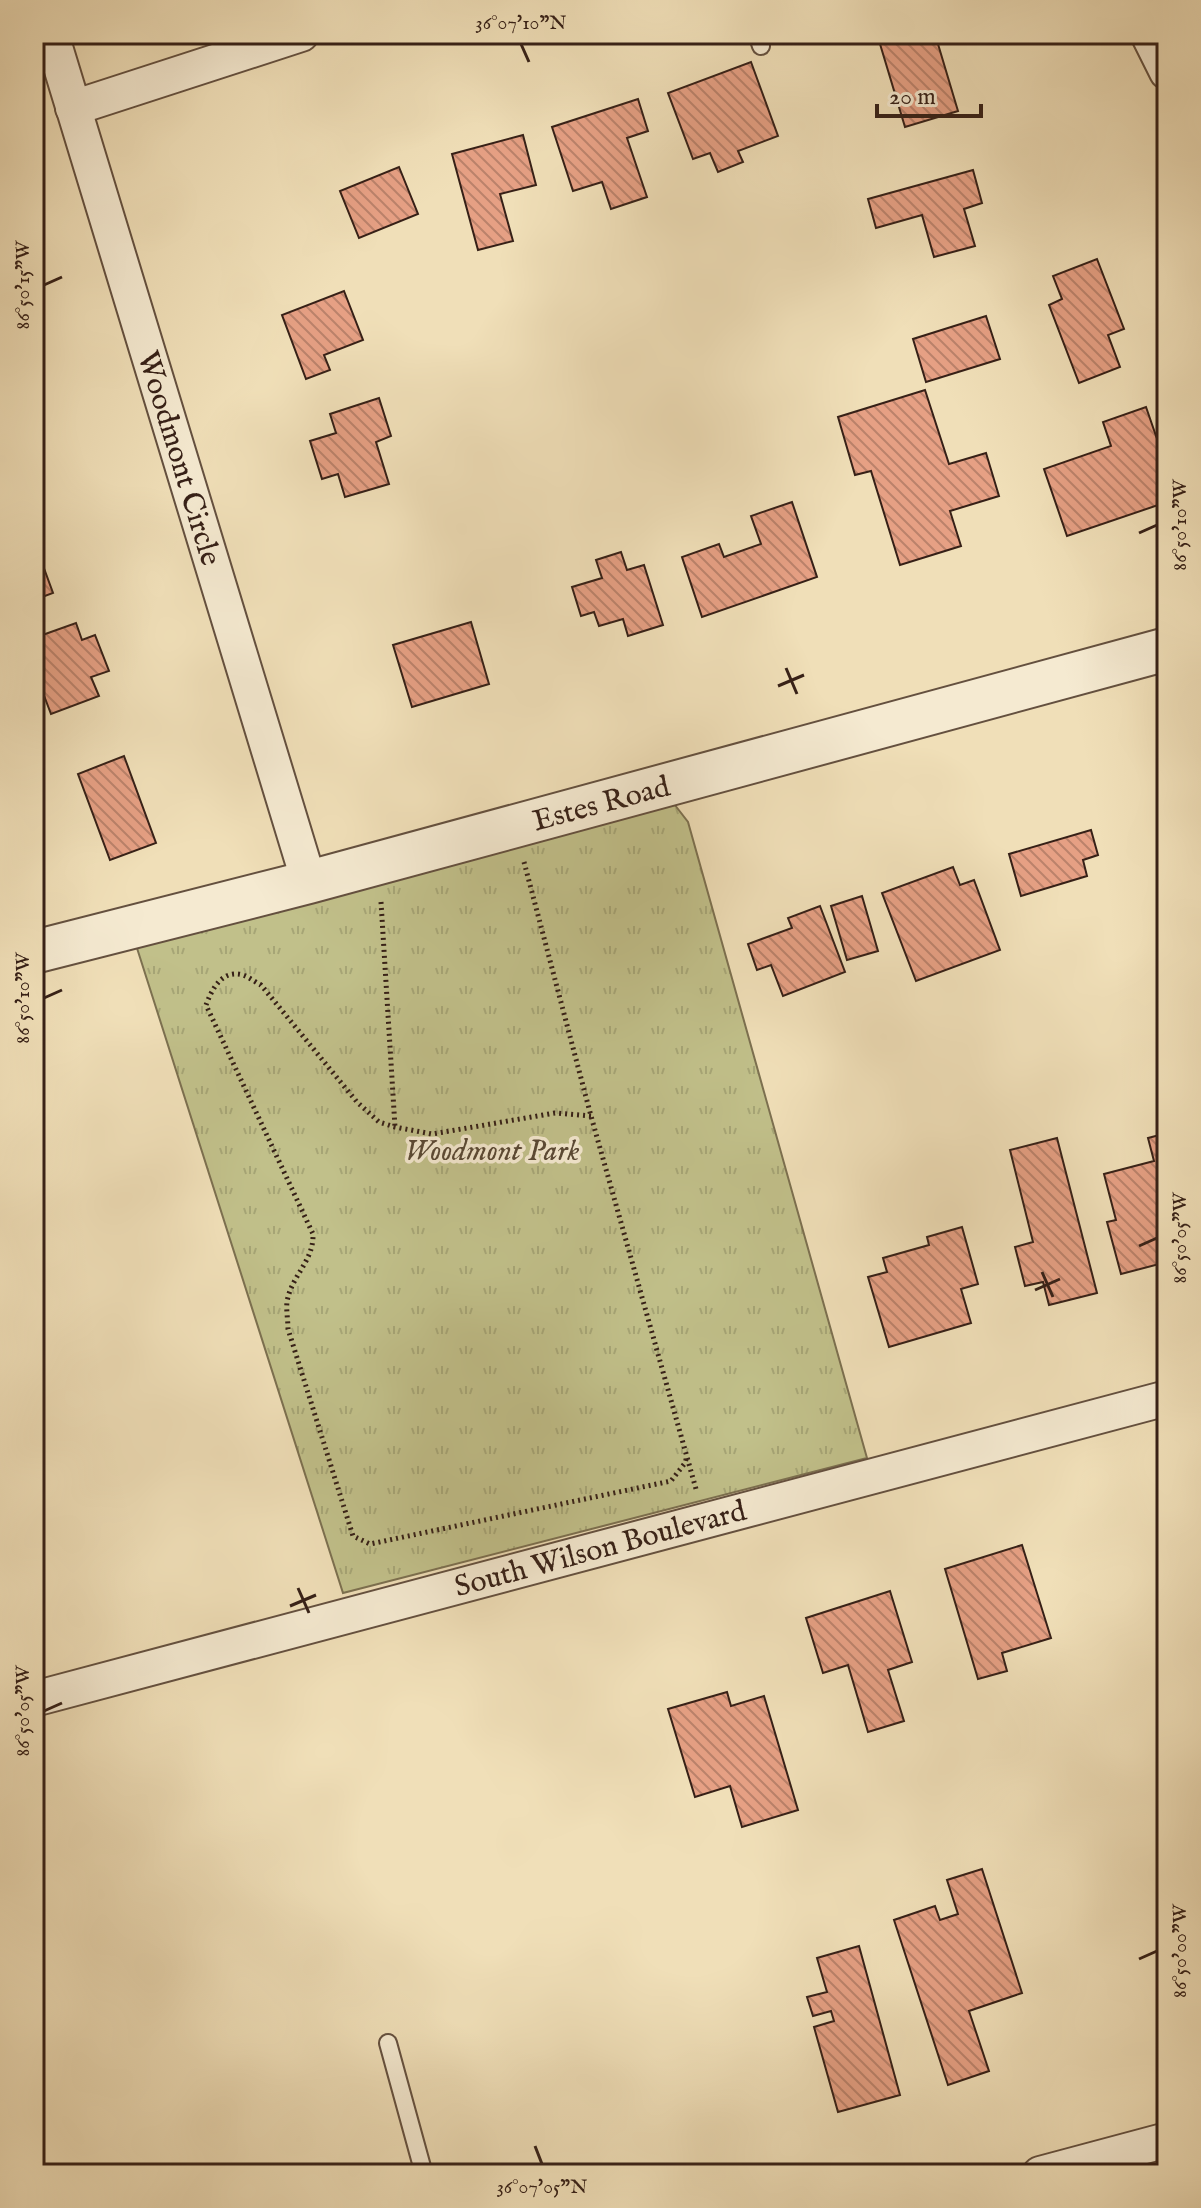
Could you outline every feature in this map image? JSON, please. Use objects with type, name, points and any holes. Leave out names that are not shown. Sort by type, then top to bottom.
[{"type":"street","name":"Woodmont Circle","points":[[51,34],[309,882]]},
{"type":"street","points":[[73,108],[301,34]]},
{"type":"street","points":[[1148,34],[1167,72]]},
{"type":"street","name":"Estes Road","points":[[34,952],[309,882],[1167,649]]},
{"type":"street","name":"South Wilson Boulevard","points":[[34,1699],[1167,1398]]},
{"type":"street","points":[[1040,2174],[1167,2140]]},
{"type":"lane","points":[[388,2043],[424,2174]]},
{"type":"path","points":[[514,826],[591,1116],[705,1521]]},
{"type":"path","points":[[380,897],[395,1127]]},
{"type":"path","points":[[591,1116],[555,1113],[432,1134],[395,1127],[379,1122],[357,1102],[261,985],[242,974],[225,976],[213,987],[206,1005],[313,1234],[313,1246],[287,1301],[288,1329],[353,1536],[370,1544],[671,1481],[687,1456]]},
{"type":"green space","name":"Woodmont Park","points":[[671,800],[688,822],[867,1458],[343,1593],[136,945]]},
{"type":"building","points":[[877,34],[935,34],[958,111],[905,127]]},
{"type":"building","points":[[751,62],[778,136],[738,151],[743,162],[718,172],[710,153],[693,159],[668,93]]},
{"type":"building","points":[[638,99],[648,131],[627,138],[647,197],[611,209],[602,182],[573,191],[552,127]]},
{"type":"building","points":[[523,135],[536,185],[500,194],[513,241],[478,250],[452,154]]},
{"type":"building","points":[[399,167],[418,214],[359,238],[340,191]]},
{"type":"building","points":[[973,170],[982,203],[964,209],[975,246],[934,257],[922,215],[876,228],[868,199]]},
{"type":"building","points":[[1097,259],[1124,329],[1108,335],[1120,367],[1079,383],[1049,305],[1062,299],[1053,276]]},
{"type":"building","points":[[344,291],[363,340],[324,355],[330,370],[306,379],[282,315]]},
{"type":"building","points":[[986,316],[1000,359],[926,382],[913,339]]},
{"type":"building","points":[[925,390],[949,464],[986,453],[999,496],[950,511],[961,546],[900,565],[871,471],[855,475],[838,417]]},
{"type":"building","points":[[379,398],[391,436],[376,442],[389,484],[345,497],[338,474],[322,479],[310,441],[336,433],[330,414]]},
{"type":"building","points":[[1146,407],[1164,459],[1167,458],[1167,502],[1067,536],[1044,469],[1111,446],[1103,422]]},
{"type":"building","points":[[792,502],[817,577],[702,617],[682,557],[719,544],[724,557],[761,544],[751,516]]},
{"type":"building","points":[[34,541],[53,593],[34,600]]},
{"type":"building","points":[[621,552],[627,570],[644,565],[663,625],[628,636],[623,619],[599,626],[594,612],[581,616],[572,587],[602,578],[596,560]]},
{"type":"building","points":[[471,622],[489,684],[412,707],[393,645]]},
{"type":"building","points":[[76,623],[82,640],[95,635],[109,671],[91,677],[99,696],[51,714],[43,693],[34,696],[34,638]]},
{"type":"building","points":[[124,756],[156,843],[110,860],[78,774]]},
{"type":"building","points":[[1091,830],[1098,855],[1083,860],[1087,876],[1021,896],[1009,854]]},
{"type":"building","points":[[953,867],[960,885],[974,880],[1000,950],[916,981],[882,893]]},
{"type":"building","points":[[862,896],[878,951],[847,960],[831,906]]},
{"type":"building","points":[[820,906],[845,972],[783,996],[771,965],[757,970],[748,944],[792,928],[788,918]]},
{"type":"building","points":[[1167,1133],[1167,1262],[1121,1274],[1107,1222],[1116,1220],[1104,1174],[1154,1161],[1148,1138]]},
{"type":"building","points":[[1057,1138],[1097,1293],[1049,1305],[1043,1282],[1025,1286],[1015,1247],[1033,1242],[1010,1150]]},
{"type":"building","points":[[962,1227],[978,1284],[961,1289],[971,1323],[889,1347],[868,1277],[887,1272],[883,1258],[929,1245],[927,1237]]},
{"type":"building","points":[[1022,1545],[1051,1638],[1002,1653],[1007,1671],[978,1679],[945,1569]]},
{"type":"building","points":[[890,1591],[912,1662],[888,1670],[904,1721],[868,1732],[848,1665],[823,1673],[806,1618]]},
{"type":"building","points":[[727,1692],[731,1706],[764,1696],[798,1810],[742,1827],[730,1786],[695,1797],[668,1709]]},
{"type":"building","points":[[982,1869],[1022,1993],[969,2011],[989,2071],[948,2085],[894,1920],[935,1906],[940,1920],[958,1914],[947,1880]]},
{"type":"building","points":[[859,1946],[900,2095],[838,2112],[814,2027],[834,2021],[831,2011],[813,2016],[807,1997],[827,1992],[817,1958]]}]
